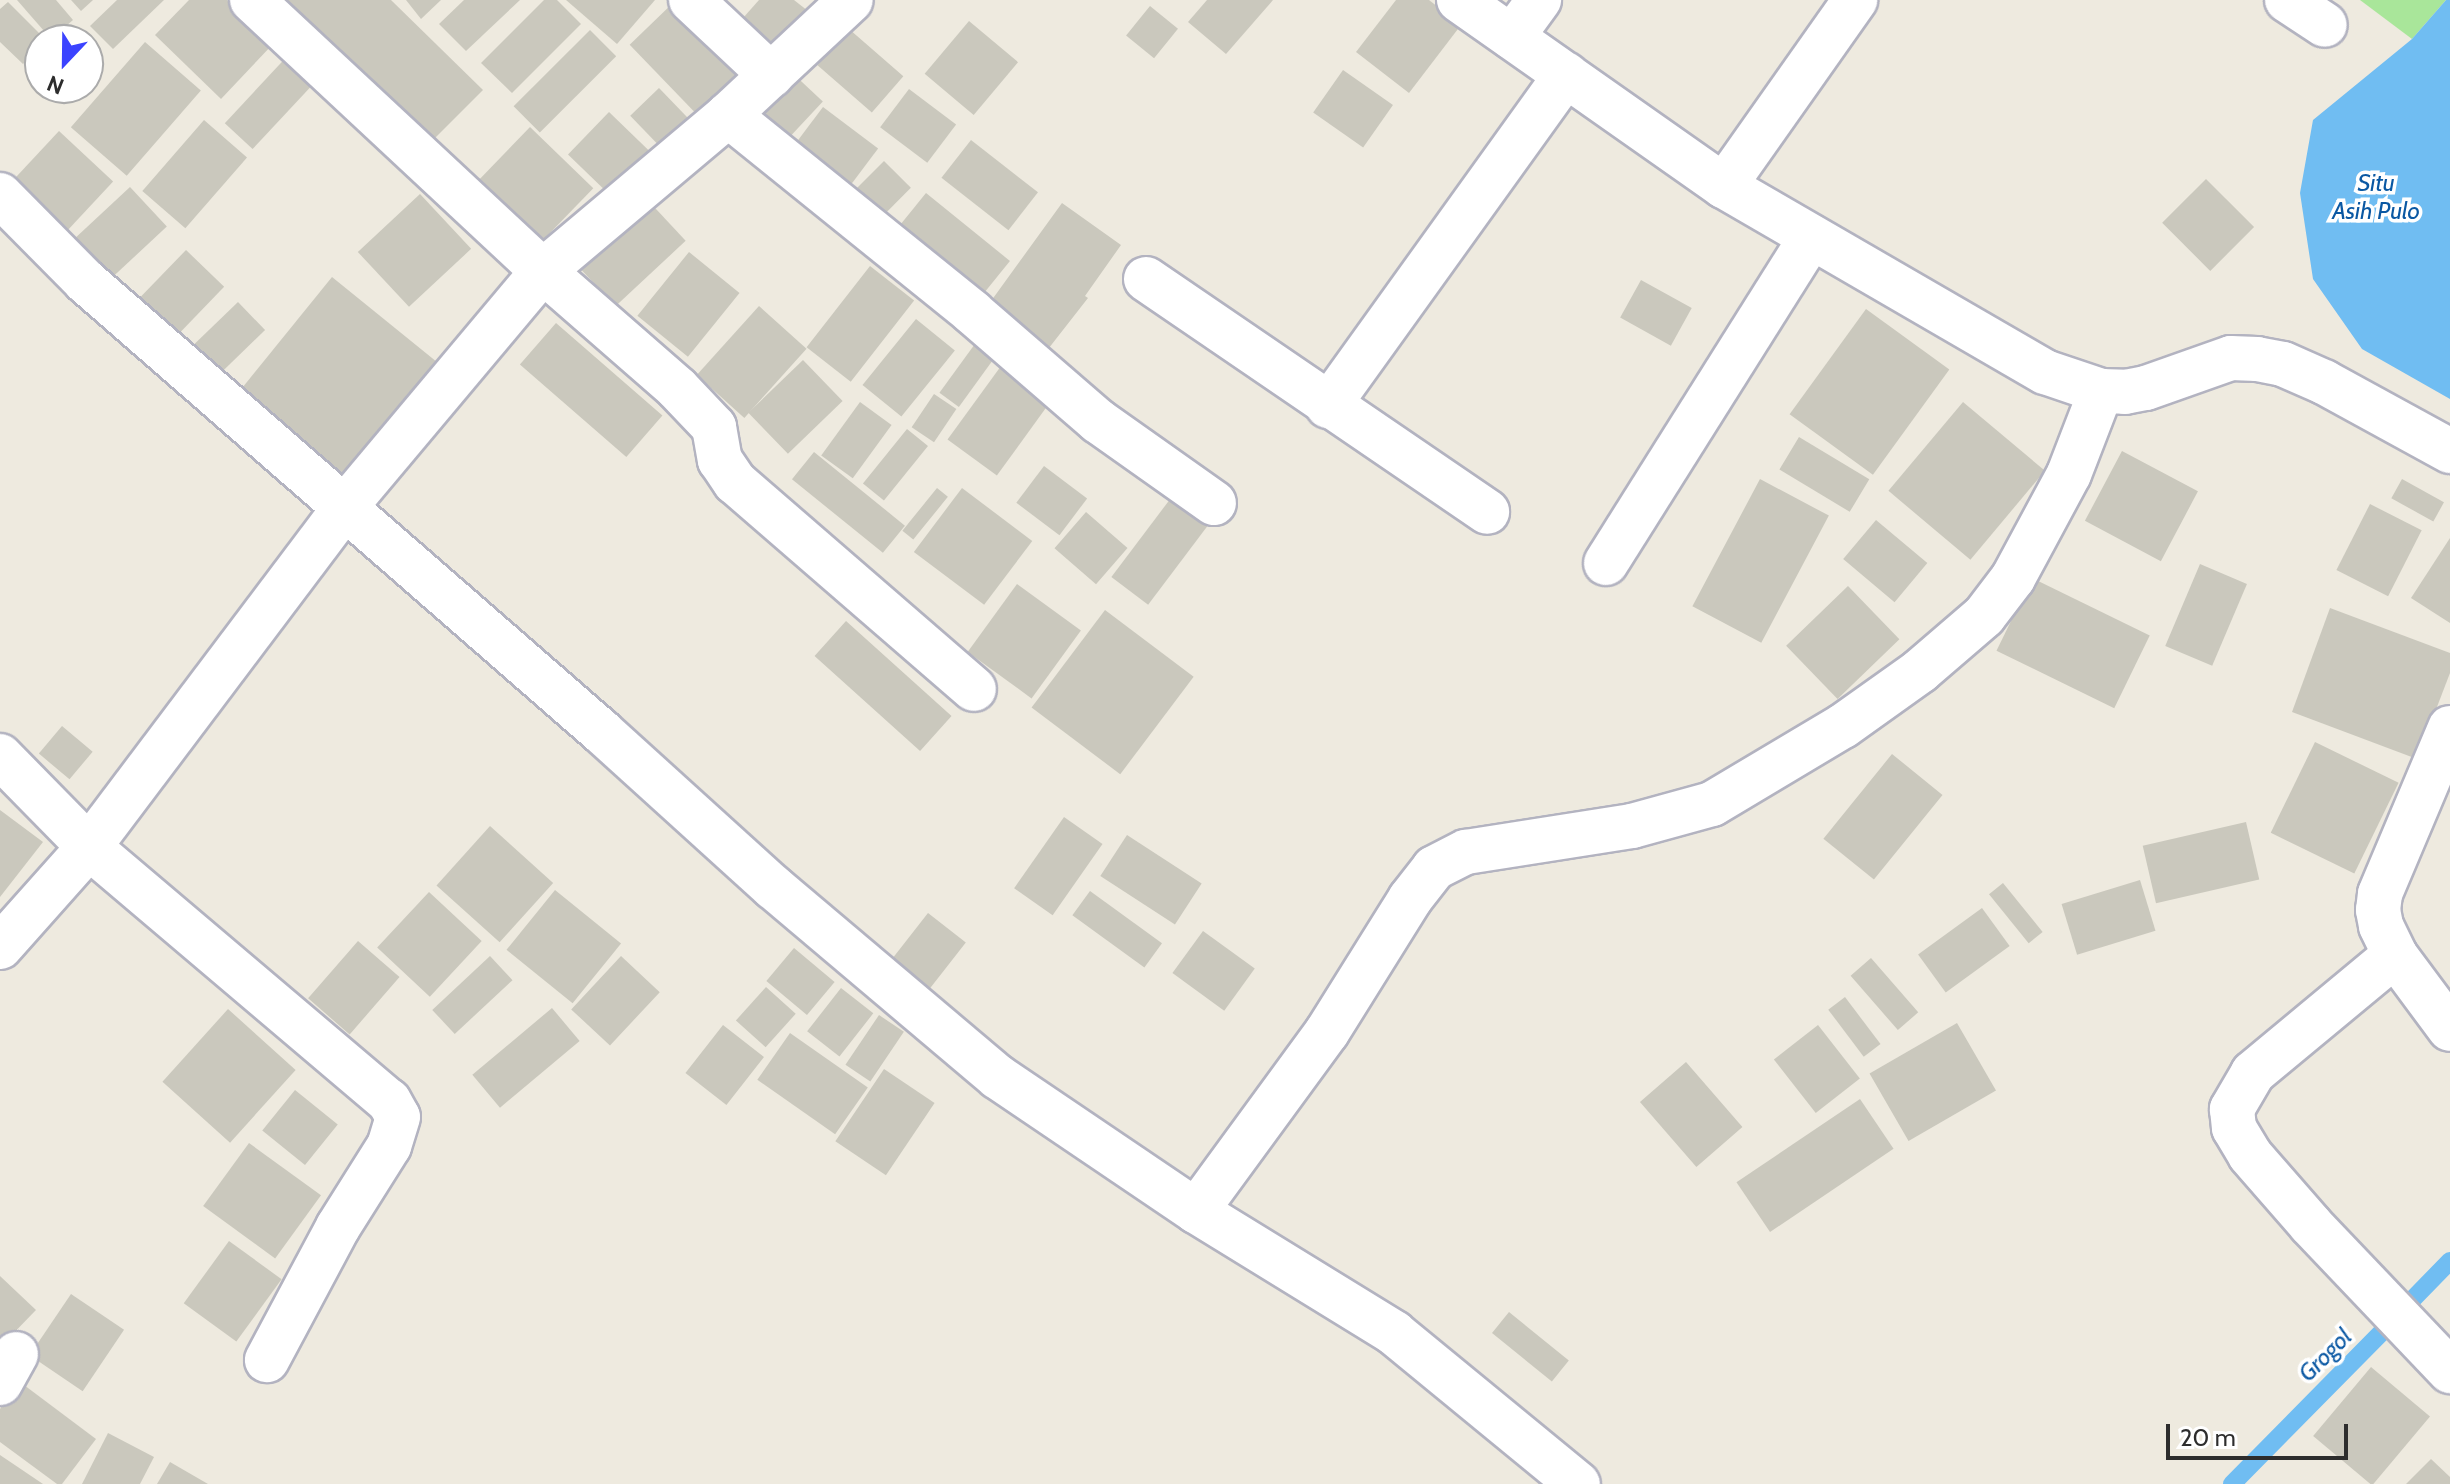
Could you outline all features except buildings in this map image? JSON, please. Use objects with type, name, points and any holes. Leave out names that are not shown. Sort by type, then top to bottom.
[{"type":"street","points":[[252,0],[543,271],[677,388],[714,427],[720,460],[735,482],[974,689]]},
{"type":"street","points":[[691,0],[771,75]]},
{"type":"street","points":[[0,947],[89,847],[344,508],[543,271],[728,115],[851,0]]},
{"type":"street","points":[[1459,0],[1724,186],[2045,372],[2101,391],[2146,388],[2231,358],[2283,364],[2324,382],[2450,451]]},
{"type":"street","points":[[1512,37],[1539,0]]},
{"type":"street","points":[[1724,186],[1855,0]]},
{"type":"street","points":[[2287,0],[2325,25]]},
{"type":"street","points":[[1328,406],[1566,75]]},
{"type":"street","points":[[728,115],[972,312],[1098,421],[1214,503]]},
{"type":"street","points":[[0,195],[85,281],[922,1015],[1011,1087],[1196,1211],[1394,1333],[1578,1484]]},
{"type":"street","points":[[1606,563],[1811,237]]},
{"type":"street","points":[[1146,279],[1487,512]]},
{"type":"street","points":[[1196,1211],[1327,1032],[1410,899],[1434,868],[1466,852],[1632,826],[1712,804],[1843,726],[1920,671],[1984,616],[2013,578],[2069,474],[2101,391]]},
{"type":"street","points":[[2450,728],[2380,894],[2381,926],[2395,955],[2450,1029]]},
{"type":"street","points":[[0,756],[89,847],[389,1101],[398,1117],[389,1146],[338,1227],[267,1360]]},
{"type":"street","points":[[2395,955],[2253,1073],[2232,1109],[2234,1128],[2250,1155],[2311,1225],[2450,1371]]},
{"type":"green space","points":[[2360,0],[2446,0],[2412,39]]},
{"type":"water","name":"Situ Asih Pulo","points":[[2446,0],[2450,0],[2450,399],[2362,349],[2313,279],[2300,193],[2313,120],[2412,39]]},
{"type":"waterway","name":"Grogol","points":[[2408,1304],[2450,1261]]},
{"type":"waterway","name":"Grogol","points":[[2232,1484],[2386,1328]]}]
